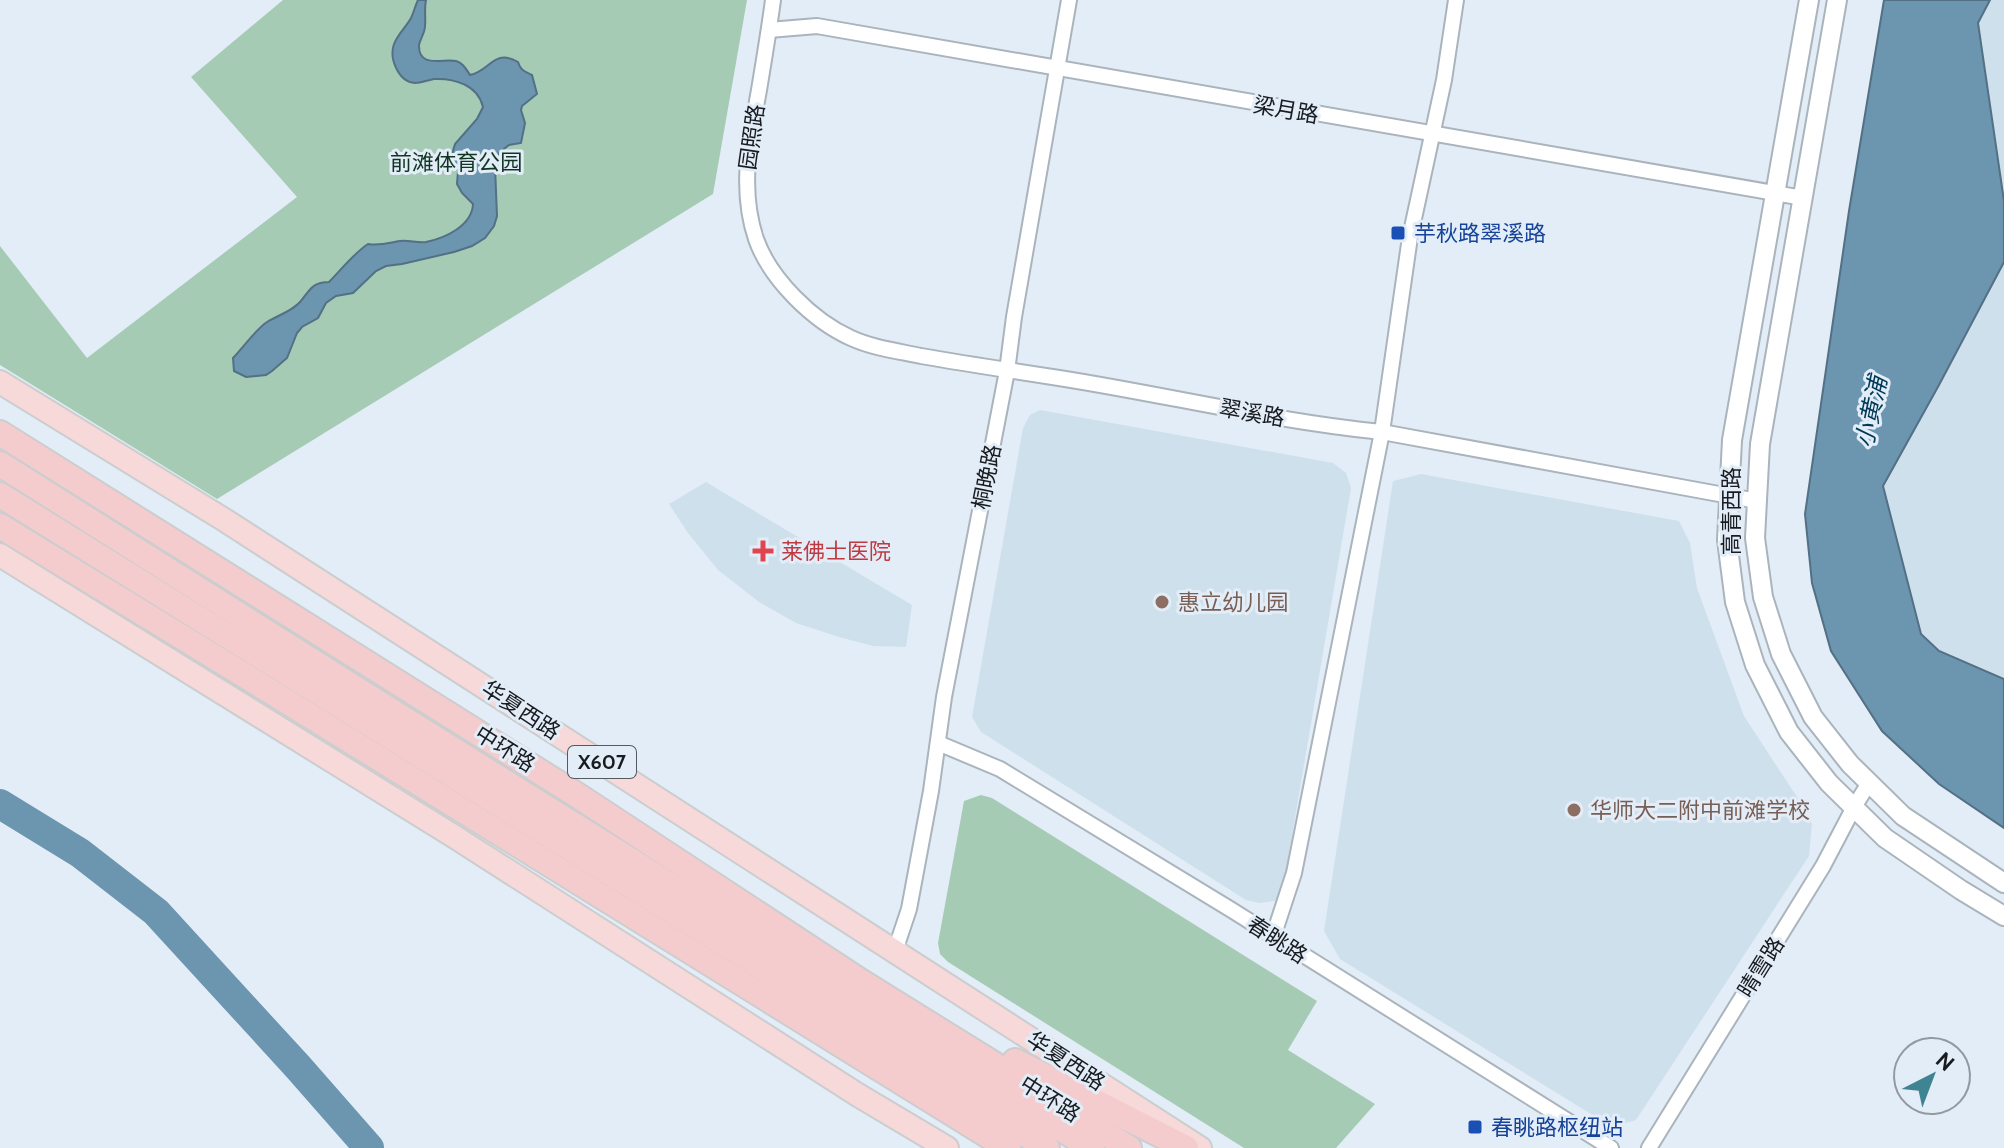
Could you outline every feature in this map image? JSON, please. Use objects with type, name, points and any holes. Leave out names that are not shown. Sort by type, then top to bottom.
[{"type":"highway","name":"中环路","points":[[0,433],[577,795],[860,981],[1129,1148]]},
{"type":"highway","name":"中环路","points":[[0,464],[1092,1148]]},
{"type":"highway","name":"中环路","points":[[0,495],[1047,1148]]},
{"type":"highway","points":[[0,526],[1008,1148]]},
{"type":"highway","points":[[860,981],[1186,1148]]},
{"type":"highway","points":[[795,1017],[984,1148]]},
{"type":"main road","name":"华夏西路","points":[[0,382],[223,519],[1200,1148]]},
{"type":"main road","points":[[0,555],[442,828],[858,1095],[947,1148]]},
{"type":"street","name":"园照路","points":[[773,0],[747,155],[746,187],[757,242],[773,270]]},
{"type":"street","name":"桐晚路","points":[[895,951],[909,909],[931,791],[944,697],[1007,371],[1069,0]]},
{"type":"street","points":[[1273,937],[1294,873],[1382,432],[1410,237],[1444,80],[1456,0]]},
{"type":"street","name":"高青西路","points":[[1809,0],[1732,440],[1727,540],[1735,602],[1755,665],[1789,732],[1829,783],[1885,838],[2004,916]]},
{"type":"street","name":"高青西路","points":[[1837,0],[1760,444],[1755,538],[1763,597],[1781,654],[1813,717],[1850,764],[1903,816],[2004,883]]},
{"type":"street","name":"梁月路","points":[[769,30],[817,26],[1803,198]]},
{"type":"street","name":"翠溪路","points":[[773,270],[793,296],[817,317],[873,347],[1321,426],[1382,432],[1757,501]]},
{"type":"street","name":"春眺路","points":[[938,743],[1000,769],[1611,1148]]},
{"type":"street","name":"晴雪路","points":[[1649,1148],[1823,866],[1869,783]]},
{"type":"shaded area","points":[[1990,0],[2004,0],[2004,201],[1978,23]]},
{"type":"shaded area","points":[[2004,262],[2004,679],[1939,651],[1921,634],[1883,486]]},
{"type":"shaded area","name":"惠立幼儿园","points":[[1040,410],[1333,463],[1346,473],[1351,488],[1281,900],[1260,903],[1246,900],[981,732],[972,717],[1023,428],[1030,415]]},
{"type":"shaded area","name":"华师大二附中前滩学校","points":[[1421,474],[1679,521],[1690,543],[1697,588],[1744,716],[1812,824],[1809,856],[1636,1120],[1612,1127],[1340,959],[1324,931],[1393,481]]},
{"type":"shaded area","name":"莱佛士医院","points":[[706,482],[912,605],[906,647],[873,646],[796,623],[759,602],[718,570],[669,504]]},
{"type":"green space","name":"前滩体育公园","points":[[283,0],[747,0],[713,194],[217,499],[0,365],[0,246],[87,358],[297,197],[191,77]]},
{"type":"green space","points":[[981,795],[992,798],[1317,1001],[1288,1050],[1375,1104],[1336,1148],[1244,1148],[948,962],[940,954],[938,943],[964,801]]},
{"type":"water","points":[[418,0],[426,0],[425,29],[419,45],[420,52],[427,60],[456,61],[470,75],[498,59],[510,58],[532,75],[537,94],[522,106],[525,123],[521,143],[509,145],[499,153],[495,166],[497,216],[494,226],[485,238],[472,246],[376,271],[353,293],[336,296],[326,303],[318,318],[297,333],[287,358],[272,371],[266,375],[246,377],[234,371],[233,358],[254,334],[267,322],[289,311],[314,286],[329,282],[368,244],[433,240],[456,230],[468,219],[473,204],[457,184],[458,171],[452,154],[455,144],[477,119],[483,107],[476,93],[464,84],[434,79],[409,82],[400,74],[394,62],[394,44],[411,18]]},
{"type":"water","name":"小黄浦","points":[[1884,0],[1990,0],[1978,23],[2004,201],[2004,262],[1883,486],[1921,634],[1939,651],[2004,679],[2004,828],[1939,784],[1882,731],[1831,651],[1812,583],[1805,514],[1849,211]]},
{"type":"waterway","points":[[0,804],[80,853],[156,912],[369,1148]]},
{"type":"place","name":"芋秋路翠溪路","points":[[1398,233]]},
{"type":"place","name":"莱佛士医院","points":[[763,551]]},
{"type":"place","name":"惠立幼儿园","points":[[1162,602]]},
{"type":"place","name":"华师大二附中前滩学校","points":[[1574,810]]},
{"type":"place","name":"春眺路枢纽站","points":[[1475,1127]]}]
